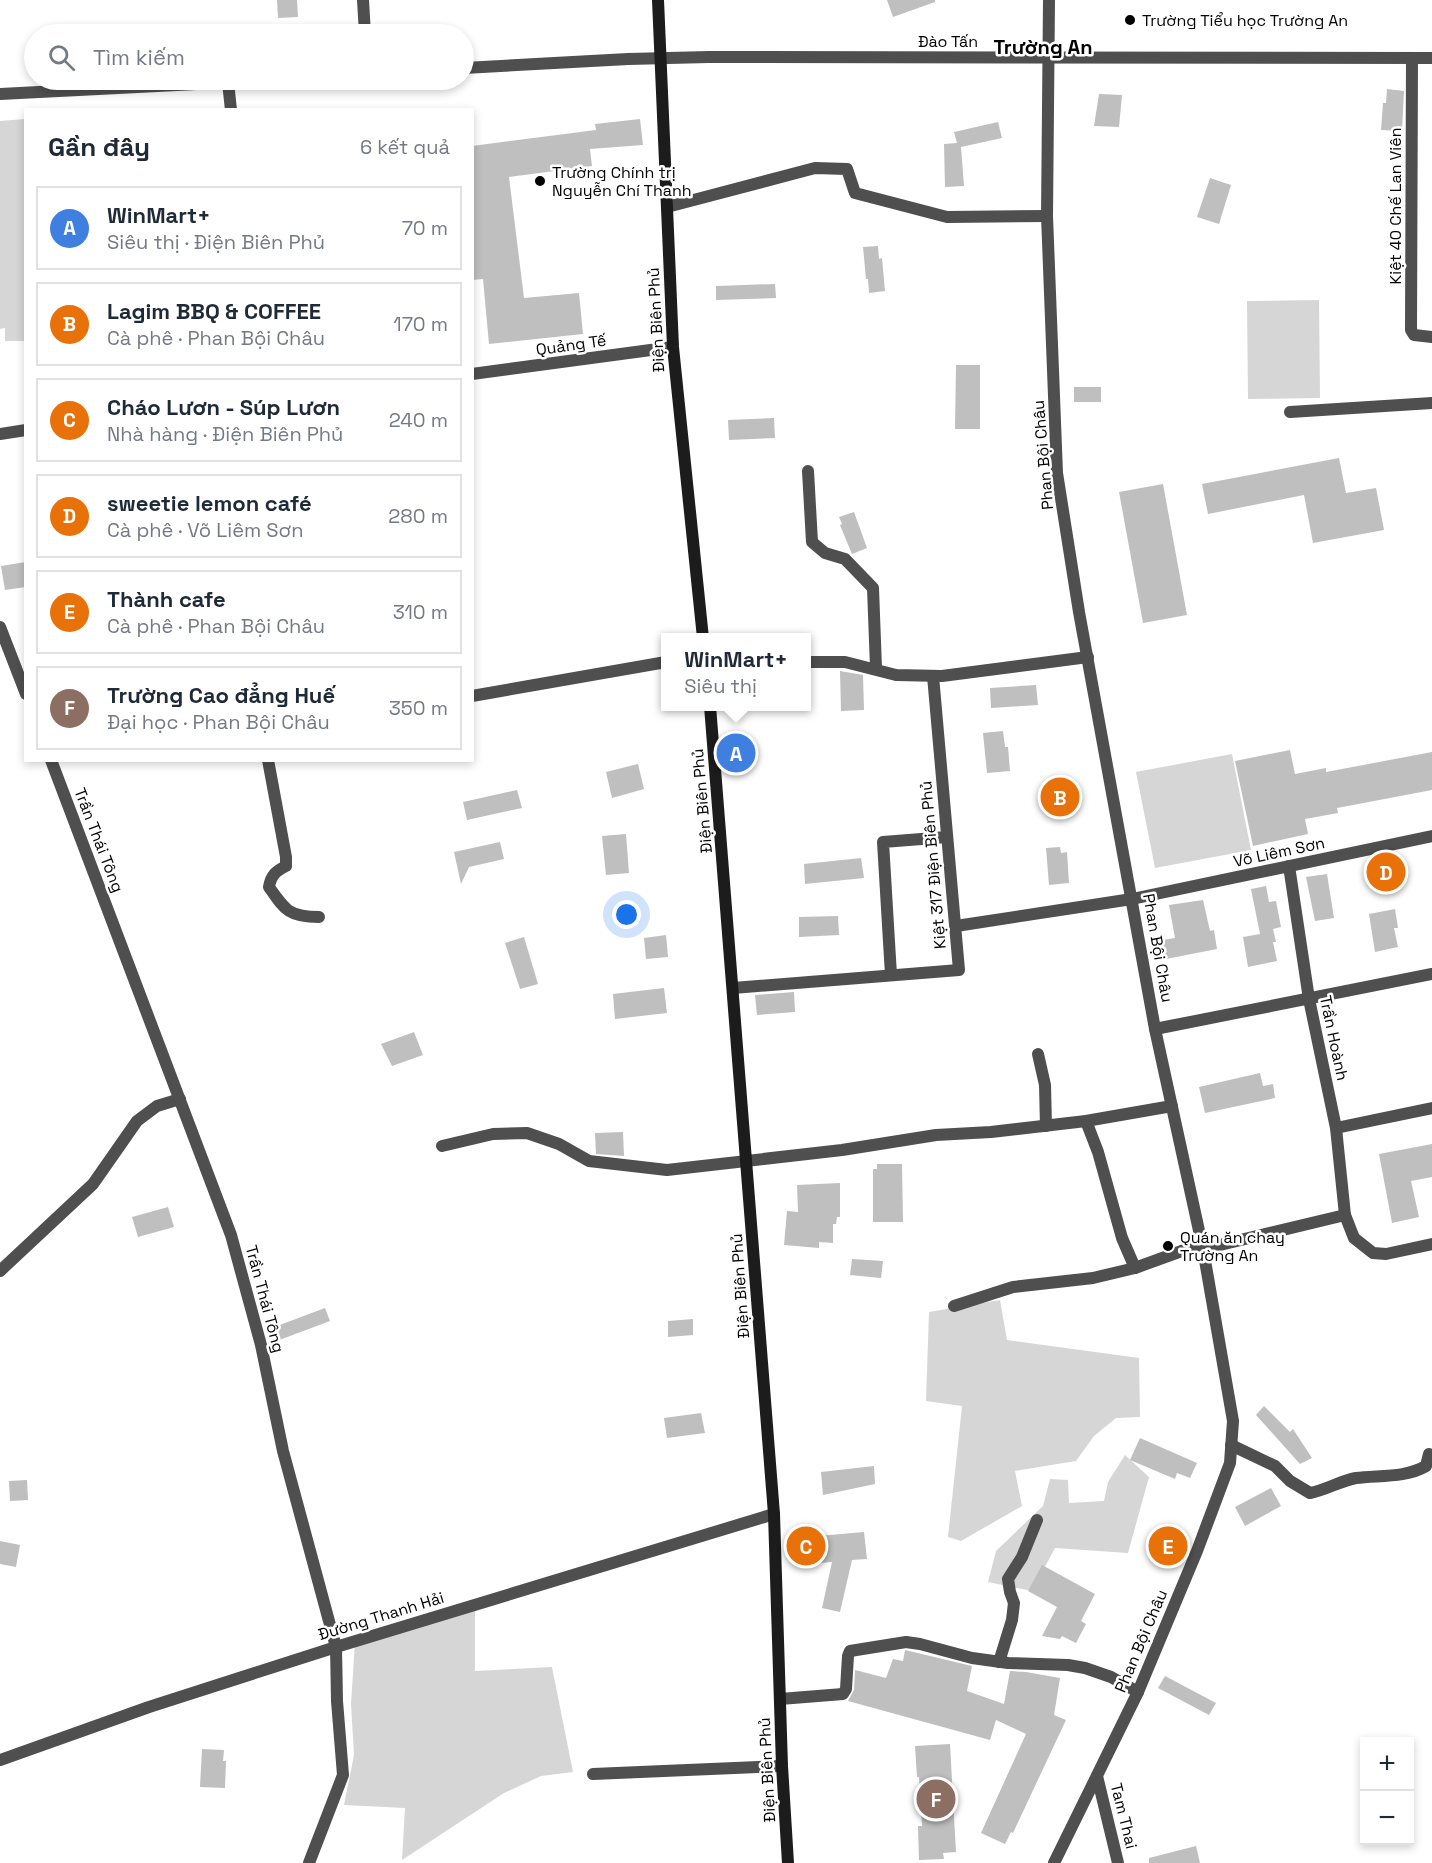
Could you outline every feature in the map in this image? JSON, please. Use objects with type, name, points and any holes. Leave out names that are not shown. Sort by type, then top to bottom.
[{"type":"main road","name":"Điện Biên Phủ","points":[[658,0],[673,347],[702,633]]},
{"type":"main road","name":"Điện Biên Phủ","points":[[710,711],[774,1514],[782,1766],[788,1863]]},
{"type":"street","points":[[363,0],[364,24]]},
{"type":"street","name":"Phan Bội Châu","points":[[1049,0],[1047,216],[1057,473],[1155,1029],[1202,1246],[1233,1421],[1230,1463],[1197,1551],[1138,1692],[1054,1863]]},
{"type":"street","name":"Kiệt 40 Chế Lan Viên","points":[[1412,57],[1412,330],[1414,335],[1432,337]]},
{"type":"street","name":"Đào Tấn","points":[[474,67],[661,58],[1432,58]]},
{"type":"street","points":[[0,94],[76,90]]},
{"type":"street","points":[[229,90],[231,108]]},
{"type":"street","points":[[667,207],[815,168],[847,169],[855,193],[947,217],[1047,216]]},
{"type":"street","name":"Quảng Tế","points":[[474,375],[673,347]]},
{"type":"street","points":[[1290,412],[1432,403]]},
{"type":"street","points":[[0,434],[24,430]]},
{"type":"street","points":[[807,471],[812,542],[825,553],[844,559],[873,588],[876,668]]},
{"type":"street","points":[[0,627],[24,689]]},
{"type":"street","points":[[811,662],[844,662],[876,668],[896,675],[933,676],[1088,657]]},
{"type":"street","points":[[474,696],[661,663]]},
{"type":"street","name":"Kiệt 317 Điện Biên Phủ","points":[[734,988],[959,970],[933,676]]},
{"type":"street","name":"Trần Thái Tông","points":[[52,762],[231,1234],[261,1345],[283,1451],[336,1647],[337,1701],[343,1776],[309,1863]]},
{"type":"street","points":[[268,762],[286,857],[286,866],[275,872],[270,879],[269,887],[284,908],[297,915],[319,917]]},
{"type":"street","name":"Võ Liêm Sơn","points":[[956,926],[1132,898],[1432,836]]},
{"type":"street","points":[[891,975],[883,842],[948,837]]},
{"type":"street","name":"Trần Hoành","points":[[1289,866],[1309,999],[1336,1128],[1346,1215],[1354,1238],[1373,1253],[1386,1254],[1432,1244]]},
{"type":"street","points":[[1155,1029],[1432,974]]},
{"type":"street","points":[[1038,1054],[1045,1085],[1046,1126]]},
{"type":"street","points":[[0,1271],[93,1184],[137,1121],[157,1106],[180,1099]]},
{"type":"street","points":[[442,1146],[492,1134],[527,1133],[559,1144],[589,1161],[667,1170],[842,1150],[936,1135],[1086,1121],[1172,1106]]},
{"type":"street","points":[[1336,1128],[1432,1108]]},
{"type":"street","points":[[1086,1121],[1098,1152],[1122,1238],[1135,1268]]},
{"type":"street","points":[[954,1306],[1013,1287],[1093,1278],[1135,1268],[1202,1246],[1346,1215]]},
{"type":"street","points":[[1231,1445],[1275,1467],[1310,1493],[1357,1478],[1420,1470],[1426,1466],[1429,1455]]},
{"type":"street","name":"Đường Thanh Hải","points":[[0,1760],[149,1707],[336,1647],[774,1514]]},
{"type":"street","points":[[999,1662],[1012,1620],[1014,1603],[1008,1579],[1022,1557],[1037,1520]]},
{"type":"street","points":[[780,1699],[843,1694],[846,1689],[850,1651],[906,1642],[999,1662],[1085,1668],[1111,1677],[1138,1692]]},
{"type":"street","points":[[593,1774],[782,1766]]},
{"type":"street","name":"Tam Thai","points":[[1097,1776],[1118,1863]]},
{"type":"shaded area","points":[[24,119],[24,341],[5,341],[5,328],[0,329],[0,121]]},
{"type":"shaded area","points":[[1319,300],[1320,398],[1248,399],[1247,301]]},
{"type":"shaded area","points":[[1232,754],[1251,850],[1155,868],[1136,772]]},
{"type":"shaded area","points":[[1000,1300],[1007,1340],[1139,1358],[1140,1417],[1116,1418],[1094,1436],[1076,1461],[1015,1471],[1022,1506],[961,1541],[948,1537],[962,1406],[926,1401],[929,1312]]},
{"type":"shaded area","points":[[1125,1455],[1149,1477],[1128,1553],[1055,1548],[1032,1591],[988,1582],[996,1551],[1043,1506],[1050,1479],[1068,1480],[1069,1503],[1104,1501],[1108,1482]]},
{"type":"shaded area","points":[[475,1608],[475,1671],[552,1667],[573,1772],[541,1776],[504,1793],[402,1860],[405,1808],[344,1805],[354,1755],[351,1704],[355,1642]]},
{"type":"building","points":[[277,0],[297,0],[298,17],[278,18]]},
{"type":"building","points":[[887,0],[935,0],[935,2],[893,17]]},
{"type":"building","points":[[1387,89],[1404,91],[1402,131],[1381,130],[1383,103],[1386,103]]},
{"type":"building","points":[[1099,94],[1122,95],[1119,127],[1094,126]]},
{"type":"building","points":[[640,119],[643,145],[590,149],[592,166],[509,177],[524,298],[579,293],[583,334],[489,344],[483,279],[474,280],[474,146],[596,130],[595,124]]},
{"type":"building","points":[[998,122],[1002,138],[961,147],[964,186],[945,187],[944,144],[957,143],[954,132]]},
{"type":"building","points":[[1210,178],[1231,185],[1219,224],[1197,217]]},
{"type":"building","points":[[878,246],[879,259],[882,258],[885,291],[869,293],[863,247]]},
{"type":"building","points":[[775,284],[776,298],[716,300],[716,286]]},
{"type":"building","points":[[956,365],[980,365],[980,429],[955,429]]},
{"type":"building","points":[[1074,387],[1101,387],[1101,402],[1074,402]]},
{"type":"building","points":[[774,418],[775,438],[729,440],[728,420]]},
{"type":"building","points":[[1339,458],[1346,493],[1376,488],[1384,530],[1313,543],[1304,495],[1208,514],[1202,484]]},
{"type":"building","points":[[1163,484],[1187,615],[1143,623],[1119,492]]},
{"type":"building","points":[[854,512],[867,548],[852,554],[839,517]]},
{"type":"building","points":[[24,562],[24,587],[5,590],[1,566]]},
{"type":"building","points":[[840,671],[863,675],[864,710],[841,711]]},
{"type":"building","points":[[1036,685],[1038,705],[991,708],[990,688]]},
{"type":"building","points":[[1003,731],[1005,747],[1008,747],[1010,771],[987,773],[983,733]]},
{"type":"building","points":[[1290,750],[1295,774],[1326,768],[1326,772],[1432,752],[1432,790],[1337,808],[1338,813],[1305,819],[1308,834],[1253,846],[1235,761]]},
{"type":"building","points":[[638,764],[644,789],[612,798],[606,772]]},
{"type":"building","points":[[517,790],[522,808],[467,820],[463,802]]},
{"type":"building","points":[[626,834],[629,873],[606,875],[602,836]]},
{"type":"building","points":[[500,842],[504,859],[469,867],[461,884],[454,852]]},
{"type":"building","points":[[1060,847],[1061,853],[1067,852],[1069,883],[1049,885],[1046,848]]},
{"type":"building","points":[[861,858],[864,878],[805,884],[804,864]]},
{"type":"building","points":[[1327,874],[1334,918],[1315,921],[1306,877]]},
{"type":"building","points":[[1266,886],[1269,902],[1276,901],[1281,927],[1273,929],[1277,961],[1248,967],[1243,937],[1260,934],[1251,889]]},
{"type":"building","points":[[1203,900],[1210,931],[1214,930],[1217,949],[1166,959],[1162,940],[1175,938],[1169,905]]},
{"type":"building","points":[[1395,909],[1398,928],[1394,928],[1398,947],[1375,952],[1369,914]]},
{"type":"building","points":[[838,916],[839,935],[799,937],[799,917]]},
{"type":"building","points":[[666,935],[668,957],[646,959],[644,938]]},
{"type":"building","points":[[524,937],[538,984],[520,989],[505,943]]},
{"type":"building","points":[[664,988],[667,1013],[615,1019],[613,994]]},
{"type":"building","points":[[794,992],[795,1012],[757,1015],[755,995]]},
{"type":"building","points":[[414,1032],[423,1055],[392,1066],[381,1044]]},
{"type":"building","points":[[1260,1073],[1263,1086],[1273,1084],[1275,1098],[1205,1113],[1199,1087]]},
{"type":"building","points":[[623,1132],[624,1156],[596,1154],[595,1133]]},
{"type":"building","points":[[1432,1144],[1432,1177],[1411,1181],[1419,1217],[1392,1223],[1379,1154]]},
{"type":"building","points":[[877,1164],[902,1164],[903,1222],[873,1222],[873,1169],[877,1169]]},
{"type":"building","points":[[840,1183],[840,1217],[837,1217],[836,1224],[833,1224],[833,1243],[819,1242],[819,1248],[784,1245],[787,1211],[798,1212],[797,1185]]},
{"type":"building","points":[[168,1207],[174,1227],[138,1237],[132,1217]]},
{"type":"building","points":[[852,1259],[883,1261],[881,1278],[850,1275]]},
{"type":"building","points":[[325,1308],[330,1321],[274,1342],[269,1329]]},
{"type":"building","points":[[693,1319],[693,1335],[668,1337],[668,1321]]},
{"type":"building","points":[[1264,1406],[1290,1432],[1293,1429],[1312,1458],[1300,1464],[1256,1415]]},
{"type":"building","points":[[701,1413],[705,1433],[667,1438],[664,1418]]},
{"type":"building","points":[[1140,1438],[1197,1463],[1190,1478],[1177,1473],[1175,1479],[1130,1460]]},
{"type":"building","points":[[874,1466],[875,1484],[823,1495],[821,1472]]},
{"type":"building","points":[[27,1480],[28,1500],[10,1501],[9,1481]]},
{"type":"building","points":[[1271,1488],[1281,1506],[1245,1526],[1235,1507]]},
{"type":"building","points":[[864,1532],[867,1559],[852,1560],[840,1612],[822,1608],[832,1562],[820,1563],[818,1536]]},
{"type":"building","points":[[0,1541],[20,1545],[16,1567],[0,1564]]},
{"type":"building","points":[[1042,1565],[1095,1594],[1081,1621],[1086,1624],[1076,1643],[1062,1636],[1060,1639],[1042,1636],[1057,1607],[1028,1591]]},
{"type":"building","points":[[905,1650],[972,1666],[967,1691],[1004,1704],[1010,1671],[1060,1678],[1054,1715],[1066,1720],[1013,1833],[1011,1832],[1005,1844],[981,1833],[1026,1734],[996,1720],[990,1740],[848,1701],[854,1690],[855,1670],[886,1678],[893,1659],[903,1661]]},
{"type":"building","points":[[1165,1676],[1216,1703],[1209,1715],[1158,1688]]},
{"type":"building","points":[[950,1744],[956,1852],[943,1853],[944,1859],[919,1860],[918,1826],[922,1826],[915,1746]]},
{"type":"building","points":[[202,1749],[224,1750],[225,1788],[200,1787]]},
{"type":"building","points":[[1196,1846],[1200,1863],[1149,1863],[1149,1858]]},
{"type":"place","name":"Trường Tiểu học Trường An","points":[[1130,20]]},
{"type":"place","name":"Trường Chính trị Nguyễn Chí Thanh","points":[[540,181]]},
{"type":"place","name":"WinMart+","points":[[736,753]]},
{"type":"place","name":"Lagim BBQ & COFFEE","points":[[1060,797]]},
{"type":"place","name":"sweetie lemon café","points":[[1386,872]]},
{"type":"place","name":"Quán ăn chay Trường An","points":[[1168,1246]]},
{"type":"place","name":"Cháo Lươn - Súp Lươn","points":[[806,1546]]},
{"type":"place","name":"Thành cafe","points":[[1168,1546]]},
{"type":"place","name":"Trường Cao đẳng Huế","points":[[936,1799]]},
{"type":"district","name":"Trường An","points":[[1043,47]]}]
